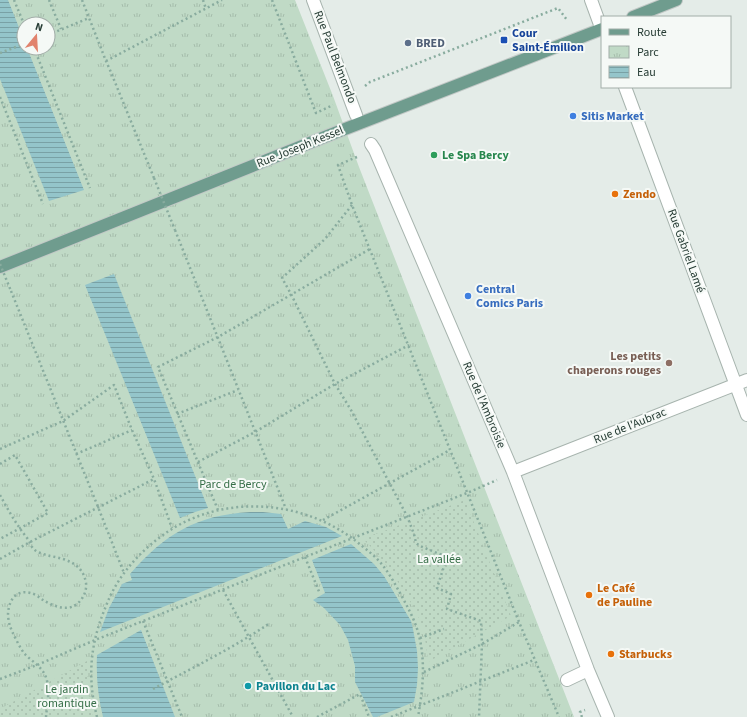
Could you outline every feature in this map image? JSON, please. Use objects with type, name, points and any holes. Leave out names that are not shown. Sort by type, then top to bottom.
[{"type":"main road","points":[[636,16],[676,0]]},
{"type":"main road","name":"Rue Joseph Kessel","points":[[0,266],[319,139],[601,29]]},
{"type":"street","name":"Rue Paul Belmondo","points":[[313,0],[356,115]]},
{"type":"street","points":[[591,0],[601,26]]},
{"type":"street","name":"Rue Gabriel Lamé","points":[[624,88],[747,415]]},
{"type":"street","name":"Rue de l'Ambroisie","points":[[373,147],[513,472],[588,670],[608,717]]},
{"type":"street","name":"Rue de l'Aubrac","points":[[513,472],[747,380]]},
{"type":"street","points":[[567,680],[588,670]]},
{"type":"path","points":[[14,0],[21,16]]},
{"type":"path","points":[[49,0],[61,29]]},
{"type":"path","points":[[82,0],[286,509]]},
{"type":"path","points":[[202,0],[206,9]]},
{"type":"path","points":[[106,61],[222,0]]},
{"type":"path","points":[[272,0],[316,112],[350,98],[370,82],[558,8],[566,20]]},
{"type":"path","points":[[56,31],[89,18]]},
{"type":"path","points":[[0,54],[16,47]]},
{"type":"path","points":[[37,56],[90,188]]},
{"type":"path","points":[[0,97],[43,204]]},
{"type":"path","points":[[373,147],[338,165],[352,205],[467,493],[534,660],[559,717]]},
{"type":"path","points":[[352,205],[325,239],[282,278],[335,384],[351,410],[407,516],[416,543],[447,557],[437,588],[450,594],[447,609],[481,621],[482,644],[479,717]]},
{"type":"path","points":[[218,510],[158,367],[218,337],[370,249]]},
{"type":"path","points":[[0,266],[124,574]]},
{"type":"path","points":[[198,462],[255,432],[335,384],[409,345]]},
{"type":"path","points":[[0,449],[63,420],[114,385],[154,479],[172,528]]},
{"type":"path","points":[[177,414],[238,390]]},
{"type":"path","points":[[76,454],[132,430]]},
{"type":"path","points":[[322,520],[450,450]]},
{"type":"path","points":[[0,464],[16,455],[48,513],[0,539]]},
{"type":"path","points":[[0,679],[467,493],[513,472]]},
{"type":"path","points":[[0,559],[30,542],[154,479]]},
{"type":"path","points":[[0,495],[19,528],[30,542],[32,548],[40,553],[54,556],[75,564],[82,570],[86,578],[87,588],[84,596],[71,608],[54,606],[36,595],[22,592],[14,596],[9,605],[8,615],[10,626],[24,652],[44,674],[47,683],[48,699],[46,717]]},
{"type":"path","points":[[97,717],[93,698],[91,660],[100,621],[113,589],[124,574],[146,548],[172,528],[183,522],[218,510],[252,506],[286,509],[322,520],[338,528],[352,538],[372,554],[383,566],[408,605],[420,638],[424,672],[423,689],[418,717]]},
{"type":"path","points":[[305,557],[320,594]]},
{"type":"path","points":[[223,590],[293,717]]},
{"type":"path","points":[[143,621],[182,717]]},
{"type":"path","points":[[424,672],[482,644],[519,622]]},
{"type":"path","points":[[153,689],[250,637],[270,623]]},
{"type":"path","points":[[420,638],[444,629]]},
{"type":"path","points":[[392,717],[534,660]]},
{"type":"path","points":[[317,717],[360,694],[369,717]]},
{"type":"green space","name":"Parc de Bercy","points":[[0,0],[295,0],[574,717],[0,717]]},
{"type":"green space","name":"La vallée","points":[[465,500],[511,616],[428,662],[422,625],[414,608],[398,582],[376,552],[363,539]]},
{"type":"green space","name":"Le jardin romantique","points":[[87,661],[87,687],[93,717],[0,717],[0,709]]},
{"type":"water","points":[[0,0],[8,0],[16,20],[16,56],[30,56],[84,190],[49,201],[0,79]]},
{"type":"water","points":[[114,274],[208,508],[180,518],[85,285]]},
{"type":"water","points":[[250,512],[281,514],[288,529],[305,521],[326,527],[342,536],[100,632],[109,608],[122,584],[132,580],[130,574],[156,548],[183,529],[198,522],[213,517]]},
{"type":"water","points":[[351,544],[374,564],[384,576],[411,621],[417,651],[417,685],[414,702],[377,717],[373,717],[355,682],[355,666],[348,640],[340,625],[324,608],[313,600],[325,593],[312,560]]},
{"type":"water","points":[[141,630],[175,717],[103,717],[98,686],[97,655]]},
{"type":"place","name":"Cour Saint-Émilion","points":[[504,40]]},
{"type":"place","name":"BRED","points":[[408,43]]},
{"type":"place","name":"Sitis Market","points":[[573,116]]},
{"type":"place","name":"Le Spa Bercy","points":[[434,155]]},
{"type":"place","name":"Zendo","points":[[615,194]]},
{"type":"place","name":"Central Comics Paris","points":[[468,296]]},
{"type":"place","name":"Les petits chaperons rouges","points":[[669,363]]},
{"type":"place","name":"Le Café de Pauline","points":[[589,595]]},
{"type":"place","name":"Starbucks","points":[[611,654]]},
{"type":"place","name":"Pavillon du Lac","points":[[248,686]]}]
